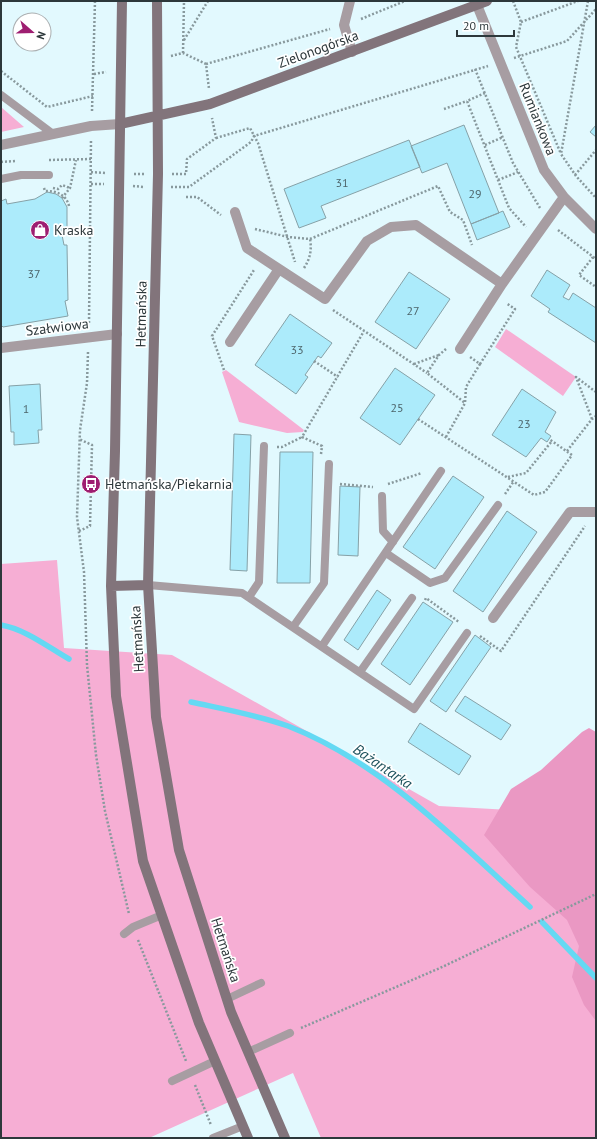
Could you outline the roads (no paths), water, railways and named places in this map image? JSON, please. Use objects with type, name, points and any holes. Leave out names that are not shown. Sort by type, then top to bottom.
[{"type":"main road","name":"Hetmańska","points":[[122,1],[117,334],[111,586],[116,696],[143,861],[199,1023],[248,1138]]},
{"type":"main road","name":"Hetmańska","points":[[157,1],[158,188],[148,585],[156,717],[179,850],[227,999],[285,1138]]},
{"type":"main road","name":"Zielonogórska","points":[[120,124],[210,104],[487,1]]},
{"type":"main road","points":[[111,586],[148,585]]},
{"type":"street","points":[[350,1],[344,25],[352,52]]},
{"type":"street","name":"Rumiankowa","points":[[477,5],[544,170],[564,197],[596,229]]},
{"type":"street","points":[[1,145],[91,126],[120,124]]},
{"type":"street","points":[[460,349],[502,284],[564,197]]},
{"type":"street","points":[[235,212],[247,248],[325,299],[367,240],[391,227],[416,225],[502,284]]},
{"type":"street","points":[[230,342],[279,269]]},
{"type":"street","name":"Szałwiowa","points":[[1,348],[117,334]]},
{"type":"street","points":[[493,618],[570,512],[596,512]]},
{"type":"lane","points":[[1,95],[53,134]]},
{"type":"lane","points":[[1,179],[21,175],[49,175]]},
{"type":"lane","points":[[249,597],[259,582],[264,446]]},
{"type":"lane","points":[[293,627],[324,583],[329,464]]},
{"type":"lane","points":[[322,646],[441,471]]},
{"type":"lane","points":[[382,496],[383,530],[393,542]]},
{"type":"lane","points":[[386,553],[430,583],[446,578],[498,505]]},
{"type":"lane","points":[[148,585],[242,593],[414,709],[467,633]]},
{"type":"lane","points":[[360,672],[412,598]]},
{"type":"lane","points":[[124,934],[134,927],[162,915]]},
{"type":"lane","points":[[227,999],[261,983]]},
{"type":"lane","points":[[248,1052],[290,1033]]},
{"type":"lane","points":[[172,1081],[215,1060]]},
{"type":"lane","points":[[213,1138],[242,1126]]},
{"type":"waterway","name":"Bażantarka","points":[[1,625],[28,634],[69,659]]},
{"type":"waterway","name":"Bażantarka","points":[[191,702],[252,715],[288,726],[323,742],[355,760],[417,805],[530,907]]},
{"type":"waterway","name":"Bażantarka","points":[[542,922],[596,978]]},
{"type":"place","name":"Kraska","points":[[40,230]]},
{"type":"place","name":"Hetmańska/Piekarnia","points":[[91,484]]}]
